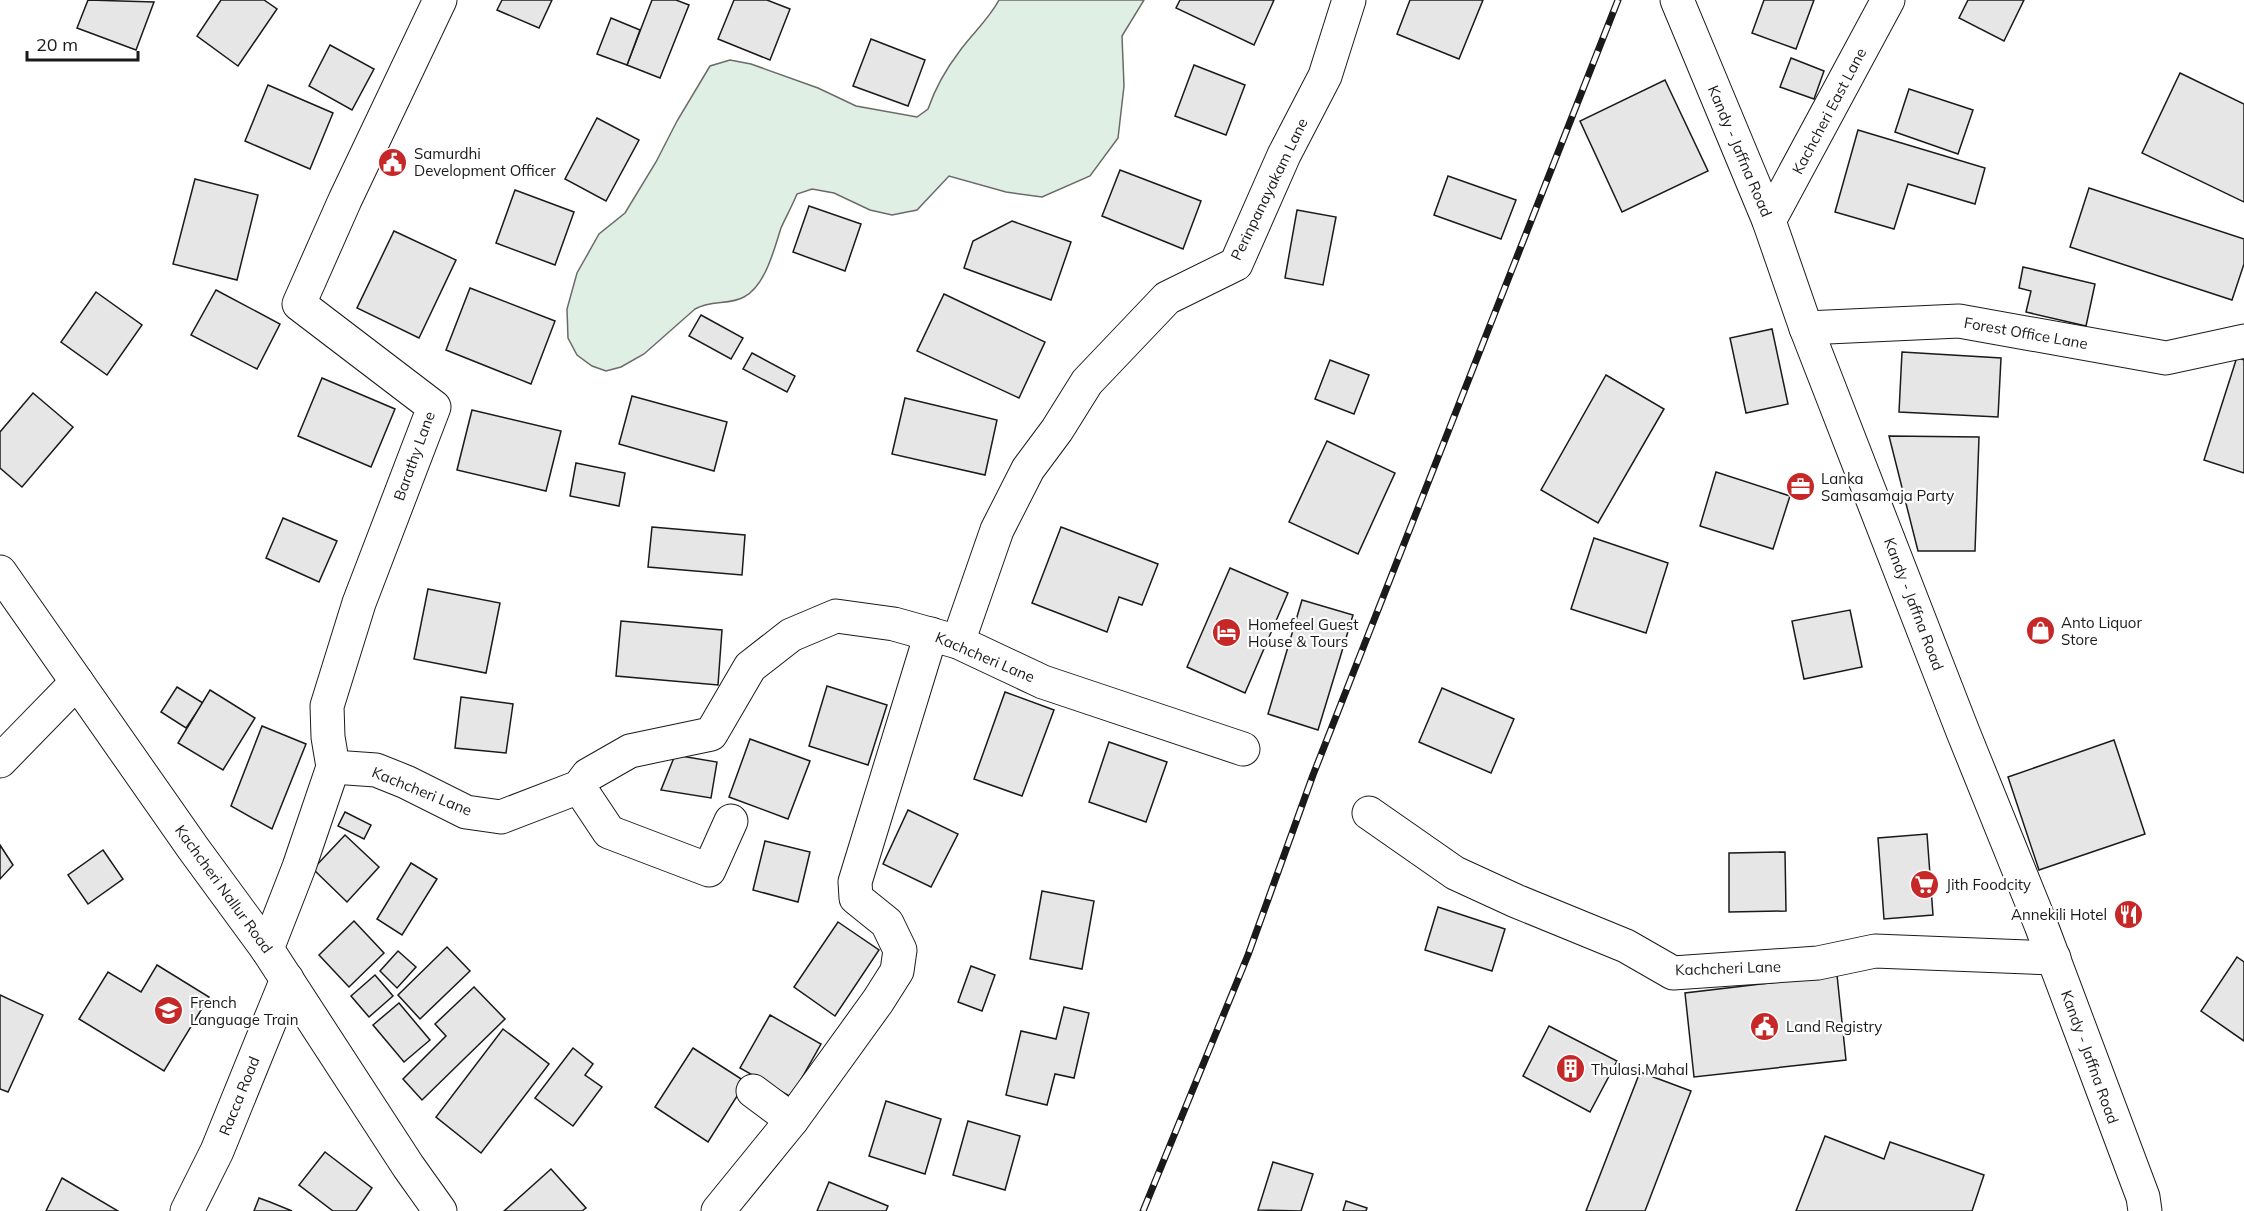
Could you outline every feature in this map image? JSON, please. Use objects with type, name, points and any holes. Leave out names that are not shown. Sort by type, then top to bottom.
[{"type":"main road","name":"Barathy Lane","points":[[267,949],[299,867],[333,767],[328,737],[327,706],[359,603],[434,407],[299,304],[345,200],[440,0]]},
{"type":"main road","name":"Perinpanayakam Lane","points":[[718,1211],[792,1120],[873,1009],[897,971],[900,950],[887,923],[856,898],[855,882],[945,638],[1028,470],[1057,430],[1087,382],[1167,298],[1236,264],[1284,155],[1325,76],[1349,0]]},
{"type":"main road","name":"Kandy - Jaffna Road","points":[[1677,0],[1769,221],[1806,328],[1963,732],[2054,958],[2143,1197],[2145,1211]]},
{"type":"main road","name":"Kachcheri East Lane","points":[[1769,221],[1888,0]]},
{"type":"main road","name":"Forest Office Lane","points":[[1806,328],[1959,321],[2166,358],[2244,341]]},
{"type":"main road","name":"Kachcheri Nallur Road","points":[[0,572],[193,848],[267,949],[408,1166],[440,1211]]},
{"type":"main road","name":"Kachcheri Lane","points":[[333,767],[376,770],[466,812],[501,817],[579,787],[588,776],[630,751],[711,734],[750,667],[791,635],[836,616],[894,624],[945,638],[1043,682],[1243,749]]},
{"type":"main road","points":[[0,761],[77,682]]},
{"type":"main road","points":[[579,787],[609,832],[710,870],[731,821]]},
{"type":"main road","name":"Kachcheri Lane","points":[[1369,813],[1455,873],[1516,901],[1626,946],[1673,973],[1818,963],[1875,951],[2054,958]]},
{"type":"main road","name":"Racca Road","points":[[187,1211],[216,1151],[287,979]]},
{"type":"main road","points":[[753,1092],[792,1120]]},
{"type":"green space","points":[[999,0],[1144,0],[1122,36],[1124,86],[1118,138],[1090,176],[1042,197],[1006,192],[949,176],[917,210],[892,215],[870,210],[834,193],[812,189],[797,194],[781,228],[764,275],[752,291],[744,297],[733,301],[707,304],[695,309],[644,354],[621,367],[606,371],[592,366],[577,355],[568,338],[567,309],[577,273],[599,234],[625,213],[710,66],[730,60],[751,64],[818,88],[856,106],[917,117],[928,109],[950,65]]},
{"type":"building","points":[[88,0],[154,2],[136,50],[77,28]]},
{"type":"building","points":[[221,0],[264,0],[277,9],[238,66],[197,36]]},
{"type":"building","points":[[502,0],[552,0],[539,28],[497,10]]},
{"type":"building","points":[[652,0],[676,0],[689,5],[660,78],[627,65]]},
{"type":"building","points":[[734,0],[767,0],[790,9],[770,60],[718,39]]},
{"type":"building","points":[[1180,0],[1274,0],[1254,45],[1176,8]]},
{"type":"building","points":[[1410,0],[1483,0],[1459,59],[1397,34]]},
{"type":"building","points":[[1764,0],[1814,0],[1796,49],[1752,33]]},
{"type":"building","points":[[1968,0],[2024,0],[2004,41],[1959,18]]},
{"type":"building","points":[[611,18],[640,30],[627,65],[597,54]]},
{"type":"building","points":[[871,39],[925,60],[908,106],[853,86]]},
{"type":"building","points":[[330,45],[374,69],[352,110],[309,86]]},
{"type":"building","points":[[1791,58],[1824,71],[1814,99],[1780,87]]},
{"type":"building","points":[[1194,65],[1245,85],[1226,135],[1175,116]]},
{"type":"building","points":[[2180,73],[2244,104],[2244,202],[2142,153]]},
{"type":"building","points":[[1665,80],[1708,171],[1622,212],[1580,121]]},
{"type":"building","points":[[268,85],[333,113],[310,169],[245,141]]},
{"type":"building","points":[[1909,89],[1973,110],[1958,154],[1895,132]]},
{"type":"building","points":[[597,118],[639,140],[606,201],[565,179]]},
{"type":"building","points":[[1858,130],[1985,168],[1975,204],[1908,184],[1894,229],[1835,212]]},
{"type":"building","points":[[1120,170],[1201,201],[1183,249],[1102,216]]},
{"type":"building","points":[[1448,176],[1516,200],[1501,239],[1434,215]]},
{"type":"building","points":[[195,179],[258,195],[237,280],[173,264]]},
{"type":"building","points":[[2089,188],[2244,239],[2244,264],[2232,300],[2070,247]]},
{"type":"building","points":[[515,190],[574,212],[555,265],[496,243]]},
{"type":"building","points":[[809,206],[861,224],[845,271],[793,252]]},
{"type":"building","points":[[1297,210],[1336,217],[1323,285],[1285,278]]},
{"type":"building","points":[[1012,221],[1071,242],[1051,300],[964,268],[973,241]]},
{"type":"building","points":[[394,231],[456,260],[419,338],[357,308]]},
{"type":"building","points":[[2023,267],[2095,284],[2086,326],[2026,312],[2031,291],[2019,288]]},
{"type":"building","points":[[470,288],[555,321],[531,384],[446,350]]},
{"type":"building","points":[[216,290],[280,324],[257,369],[191,335]]},
{"type":"building","points":[[96,292],[142,325],[107,375],[61,342]]},
{"type":"building","points":[[944,294],[1045,342],[1019,398],[917,351]]},
{"type":"building","points":[[701,315],[743,338],[731,359],[689,336]]},
{"type":"building","points":[[1772,329],[1788,404],[1746,413],[1730,338]]},
{"type":"building","points":[[1902,352],[2001,358],[1998,417],[1899,412]]},
{"type":"building","points":[[752,353],[795,376],[787,392],[743,369]]},
{"type":"building","points":[[2237,357],[2244,360],[2244,473],[2204,460]]},
{"type":"building","points":[[1330,360],[1369,375],[1354,414],[1315,399]]},
{"type":"building","points":[[1606,375],[1664,409],[1598,523],[1541,490]]},
{"type":"building","points":[[322,378],[395,409],[371,467],[298,436]]},
{"type":"building","points":[[33,393],[73,427],[22,487],[0,468],[0,432]]},
{"type":"building","points":[[632,396],[727,422],[714,471],[619,444]]},
{"type":"building","points":[[905,398],[997,420],[985,475],[892,454]]},
{"type":"building","points":[[472,410],[561,431],[546,491],[457,470]]},
{"type":"building","points":[[1889,436],[1979,437],[1975,551],[1918,551]]},
{"type":"building","points":[[1327,441],[1395,473],[1358,554],[1289,522]]},
{"type":"building","points":[[576,463],[625,473],[619,506],[570,496]]},
{"type":"building","points":[[1716,472],[1790,496],[1773,549],[1700,526]]},
{"type":"building","points":[[283,518],[337,541],[319,582],[266,558]]},
{"type":"building","points":[[652,527],[745,535],[742,575],[648,567]]},
{"type":"building","points":[[1061,527],[1158,564],[1142,605],[1119,597],[1107,632],[1032,603]]},
{"type":"building","points":[[1594,538],[1668,563],[1646,633],[1571,609]]},
{"type":"building","points":[[1230,568],[1288,593],[1245,693],[1187,667]]},
{"type":"building","points":[[428,589],[500,603],[486,673],[414,659]]},
{"type":"building","points":[[1302,600],[1353,615],[1318,730],[1268,714]]},
{"type":"building","points":[[1850,610],[1862,667],[1804,679],[1792,621]]},
{"type":"building","points":[[621,621],[722,630],[718,685],[616,676]]},
{"type":"building","points":[[827,686],[887,705],[868,765],[809,746]]},
{"type":"building","points":[[177,687],[203,703],[186,728],[161,712]]},
{"type":"building","points":[[1442,688],[1514,719],[1491,773],[1419,742]]},
{"type":"building","points":[[210,690],[255,718],[223,770],[178,743]]},
{"type":"building","points":[[1005,692],[1054,710],[1022,796],[974,779]]},
{"type":"building","points":[[461,697],[513,704],[506,753],[455,748]]},
{"type":"building","points":[[262,726],[306,744],[272,829],[231,806]]},
{"type":"building","points":[[750,739],[810,761],[788,819],[729,797]]},
{"type":"building","points":[[2114,740],[2145,834],[2039,870],[2008,777]]},
{"type":"building","points":[[1109,742],[1167,762],[1146,822],[1089,802]]},
{"type":"building","points":[[675,755],[717,762],[711,798],[661,790]]},
{"type":"building","points":[[908,810],[958,834],[931,887],[883,864]]},
{"type":"building","points":[[345,812],[371,825],[364,839],[338,826]]},
{"type":"building","points":[[1927,834],[1933,915],[1884,919],[1878,838]]},
{"type":"building","points":[[345,835],[379,867],[347,902],[313,869]]},
{"type":"building","points":[[765,841],[810,852],[798,902],[753,890]]},
{"type":"building","points":[[0,845],[13,865],[0,879]]},
{"type":"building","points":[[103,850],[123,879],[88,904],[68,875]]},
{"type":"building","points":[[1785,852],[1786,911],[1729,912],[1729,853]]},
{"type":"building","points":[[411,863],[437,879],[402,935],[377,919]]},
{"type":"building","points":[[1042,891],[1094,901],[1082,969],[1030,959]]},
{"type":"building","points":[[1438,907],[1505,929],[1492,971],[1425,950]]},
{"type":"building","points":[[354,921],[384,953],[349,987],[319,955]]},
{"type":"building","points":[[838,922],[879,950],[835,1016],[794,987]]},
{"type":"building","points":[[447,947],[470,971],[420,1019],[398,995]]},
{"type":"building","points":[[398,951],[416,967],[397,988],[380,971]]},
{"type":"building","points":[[2237,957],[2244,962],[2244,1041],[2201,1011]]},
{"type":"building","points":[[157,965],[209,997],[164,1071],[79,1019],[108,972],[141,992]]},
{"type":"building","points":[[971,966],[995,975],[982,1011],[958,1002]]},
{"type":"building","points":[[375,975],[393,996],[369,1017],[351,996]]},
{"type":"building","name":"Land Registry","points":[[1837,975],[1846,1060],[1694,1077],[1685,993]]},
{"type":"building","points":[[474,987],[505,1019],[422,1100],[403,1079],[446,1036],[435,1024]]},
{"type":"building","points":[[0,995],[43,1015],[8,1092],[0,1089]]},
{"type":"building","points":[[399,1003],[430,1040],[404,1062],[373,1025]]},
{"type":"building","points":[[1064,1007],[1089,1013],[1074,1078],[1055,1074],[1047,1105],[1006,1095],[1021,1031],[1056,1039]]},
{"type":"building","points":[[770,1015],[821,1044],[791,1097],[740,1068]]},
{"type":"building","name":"Thulasi Mahal","points":[[1549,1026],[1617,1061],[1590,1112],[1523,1076]]},
{"type":"building","points":[[503,1029],[549,1064],[481,1153],[436,1117]]},
{"type":"building","points":[[573,1048],[593,1064],[585,1075],[602,1087],[573,1126],[535,1098]]},
{"type":"building","points":[[693,1048],[746,1082],[708,1142],[655,1107]]},
{"type":"building","points":[[1640,1072],[1691,1091],[1645,1211],[1586,1211]]},
{"type":"building","points":[[886,1101],[941,1119],[925,1174],[869,1156]]},
{"type":"building","points":[[968,1121],[1020,1136],[1005,1190],[953,1175]]},
{"type":"building","points":[[1825,1136],[1884,1159],[1890,1142],[1984,1175],[1972,1211],[1796,1211]]},
{"type":"building","points":[[325,1152],[372,1188],[356,1211],[333,1211],[299,1185]]},
{"type":"building","points":[[1273,1162],[1313,1174],[1301,1211],[1258,1210]]},
{"type":"building","points":[[551,1169],[586,1208],[582,1211],[504,1211]]},
{"type":"building","points":[[62,1178],[118,1211],[46,1211]]},
{"type":"building","points":[[829,1182],[888,1206],[886,1211],[817,1211]]},
{"type":"building","points":[[259,1198],[270,1202],[292,1211],[254,1211]]},
{"type":"building","points":[[1346,1201],[1367,1208],[1366,1211],[1343,1211]]},
{"type":"railway","points":[[1143,1211],[1248,955],[1313,775],[1618,0]]},
{"type":"place","name":"Samurdhi Development Officer","points":[[393,162]]},
{"type":"place","name":"Lanka Samasamaja Party","points":[[1800,487]]},
{"type":"place","name":"Anto Liquor Store","points":[[2040,631]]},
{"type":"place","name":"Homefeel Guest House & Tours","points":[[1227,633]]},
{"type":"place","name":"Jith Foodcity","points":[[1925,884]]},
{"type":"place","name":"Annekili Hotel","points":[[2128,914]]},
{"type":"place","name":"French Language Train","points":[[169,1011]]},
{"type":"place","name":"Land Registry","points":[[1765,1026]]},
{"type":"place","name":"Thulasi Mahal","points":[[1570,1069]]}]
